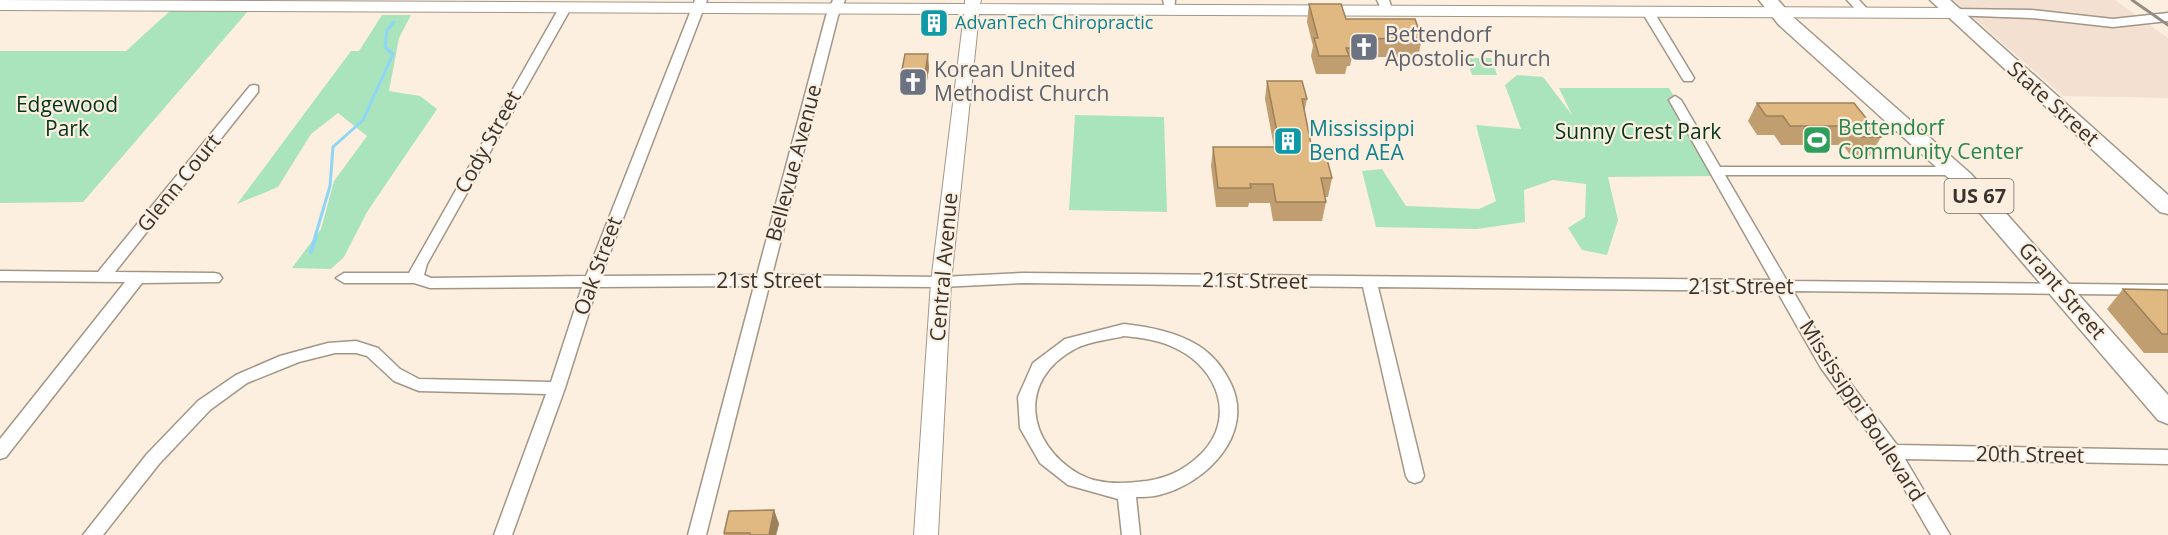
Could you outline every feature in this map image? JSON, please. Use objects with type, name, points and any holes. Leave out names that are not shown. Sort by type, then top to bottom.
[{"type":"main road","name":"Grant Street","points":[[1773,7],[1954,171],[2063,290],[2168,413]]},
{"type":"main road","name":"State Street","points":[[1946,7],[2168,207]]},
{"type":"street","points":[[1853,0],[1865,14]]},
{"type":"street","points":[[0,5],[342,3],[470,4],[565,8],[700,4],[1384,5],[1648,12],[1773,7],[1865,14],[1946,7],[2113,22],[2168,17]]},
{"type":"street","name":"Oak Street","points":[[503,535],[557,388],[591,282],[700,4]]},
{"type":"street","name":"Bellevue Avenue","points":[[697,535],[837,4]]},
{"type":"street","name":"Central Avenue","points":[[926,535],[942,282],[972,4]]},
{"type":"street","name":"Cody Street","points":[[415,278],[420,264],[565,8]]},
{"type":"street","points":[[1648,12],[1688,78]]},
{"type":"street","name":"Glenn Court","points":[[103,276],[254,90]]},
{"type":"street","name":"Mississippi Boulevard","points":[[1675,100],[1827,364],[1892,452],[1941,535]]},
{"type":"street","points":[[1715,171],[1954,171]]},
{"type":"street","points":[[0,276],[214,278]]},
{"type":"street","points":[[0,452],[138,277]]},
{"type":"street","name":"21st Street","points":[[344,278],[415,278],[430,283],[942,282],[1023,278],[2168,290]]},
{"type":"street","points":[[1369,282],[1416,476]]},
{"type":"street","points":[[1125,330],[1152,333],[1201,356],[1218,374],[1228,396],[1230,419],[1223,442],[1208,462],[1185,478],[1157,488],[1126,491],[1100,488],[1077,480],[1056,468],[1040,452],[1029,435],[1024,416],[1025,397],[1031,379],[1042,363],[1058,350],[1076,340],[1097,333],[1125,330]]},
{"type":"street","points":[[92,535],[159,453],[199,410],[222,391],[283,360],[330,347],[364,348],[382,360],[392,372],[404,380],[419,385],[557,388]]},
{"type":"street","name":"20th Street","points":[[1892,452],[2168,457]]},
{"type":"street","points":[[1126,491],[1131,535]]},
{"type":"shaded area","points":[[1953,0],[2115,0],[2168,38],[2168,98],[2063,96]]},
{"type":"green space","name":"Edgewood Park","points":[[171,10],[249,10],[83,202],[0,203],[0,51],[126,51]]},
{"type":"green space","points":[[382,15],[411,15],[399,38],[389,91],[420,96],[437,109],[367,212],[344,257],[331,269],[292,268],[321,229],[334,181],[367,136],[338,113],[311,134],[278,187],[237,204],[351,51],[359,51]]},
{"type":"green space","points":[[1466,58],[1491,58],[1497,75],[1472,75]]},
{"type":"green space","name":"Sunny Crest Park","points":[[1517,75],[1543,77],[1572,115],[1559,88],[1669,88],[1716,165],[1713,176],[1608,177],[1618,220],[1607,255],[1582,250],[1568,228],[1585,217],[1586,184],[1553,180],[1524,190],[1525,222],[1477,229],[1376,227],[1362,171],[1382,169],[1406,206],[1479,209],[1496,201],[1476,125],[1521,129],[1505,85]]},
{"type":"green space","points":[[1075,115],[1164,117],[1167,212],[1069,210]]},
{"type":"building","points":[[1309,4],[1341,4],[1346,19],[1415,19],[1422,38],[1351,39],[1353,48],[1346,48],[1349,56],[1319,56],[1314,38],[1318,38]]},
{"type":"building","points":[[905,54],[928,54],[924,80],[900,80]]},
{"type":"building","name":"Mississippi Bend AEA","points":[[1267,81],[1302,81],[1307,99],[1302,99],[1314,159],[1327,159],[1332,178],[1321,178],[1326,202],[1276,202],[1273,184],[1250,184],[1251,188],[1218,188],[1213,147],[1280,147]]},
{"type":"building","points":[[1757,103],[1854,103],[1881,137],[1862,137],[1853,126],[1790,126],[1783,116],[1766,116]]},
{"type":"building","points":[[2123,289],[2168,290],[2168,334],[2162,334]]},
{"type":"building","points":[[774,510],[769,535],[724,533],[729,511]]},
{"type":"waterway","points":[[315,237],[330,186],[333,147],[363,120],[393,54],[385,47],[387,30],[394,22]]},
{"type":"waterway","points":[[311,252],[316,236]]},
{"type":"railway","points":[[2132,0],[2168,25]]},
{"type":"place","name":"AdvanTech Chiropractic","points":[[934,23]]},
{"type":"place","name":"Bettendorf Apostolic Church","points":[[1364,47]]},
{"type":"place","name":"Korean United Methodist Church","points":[[913,82]]},
{"type":"place","name":"Bettendorf Community Center","points":[[1817,140]]},
{"type":"place","name":"Mississippi Bend AEA","points":[[1288,141]]}]
